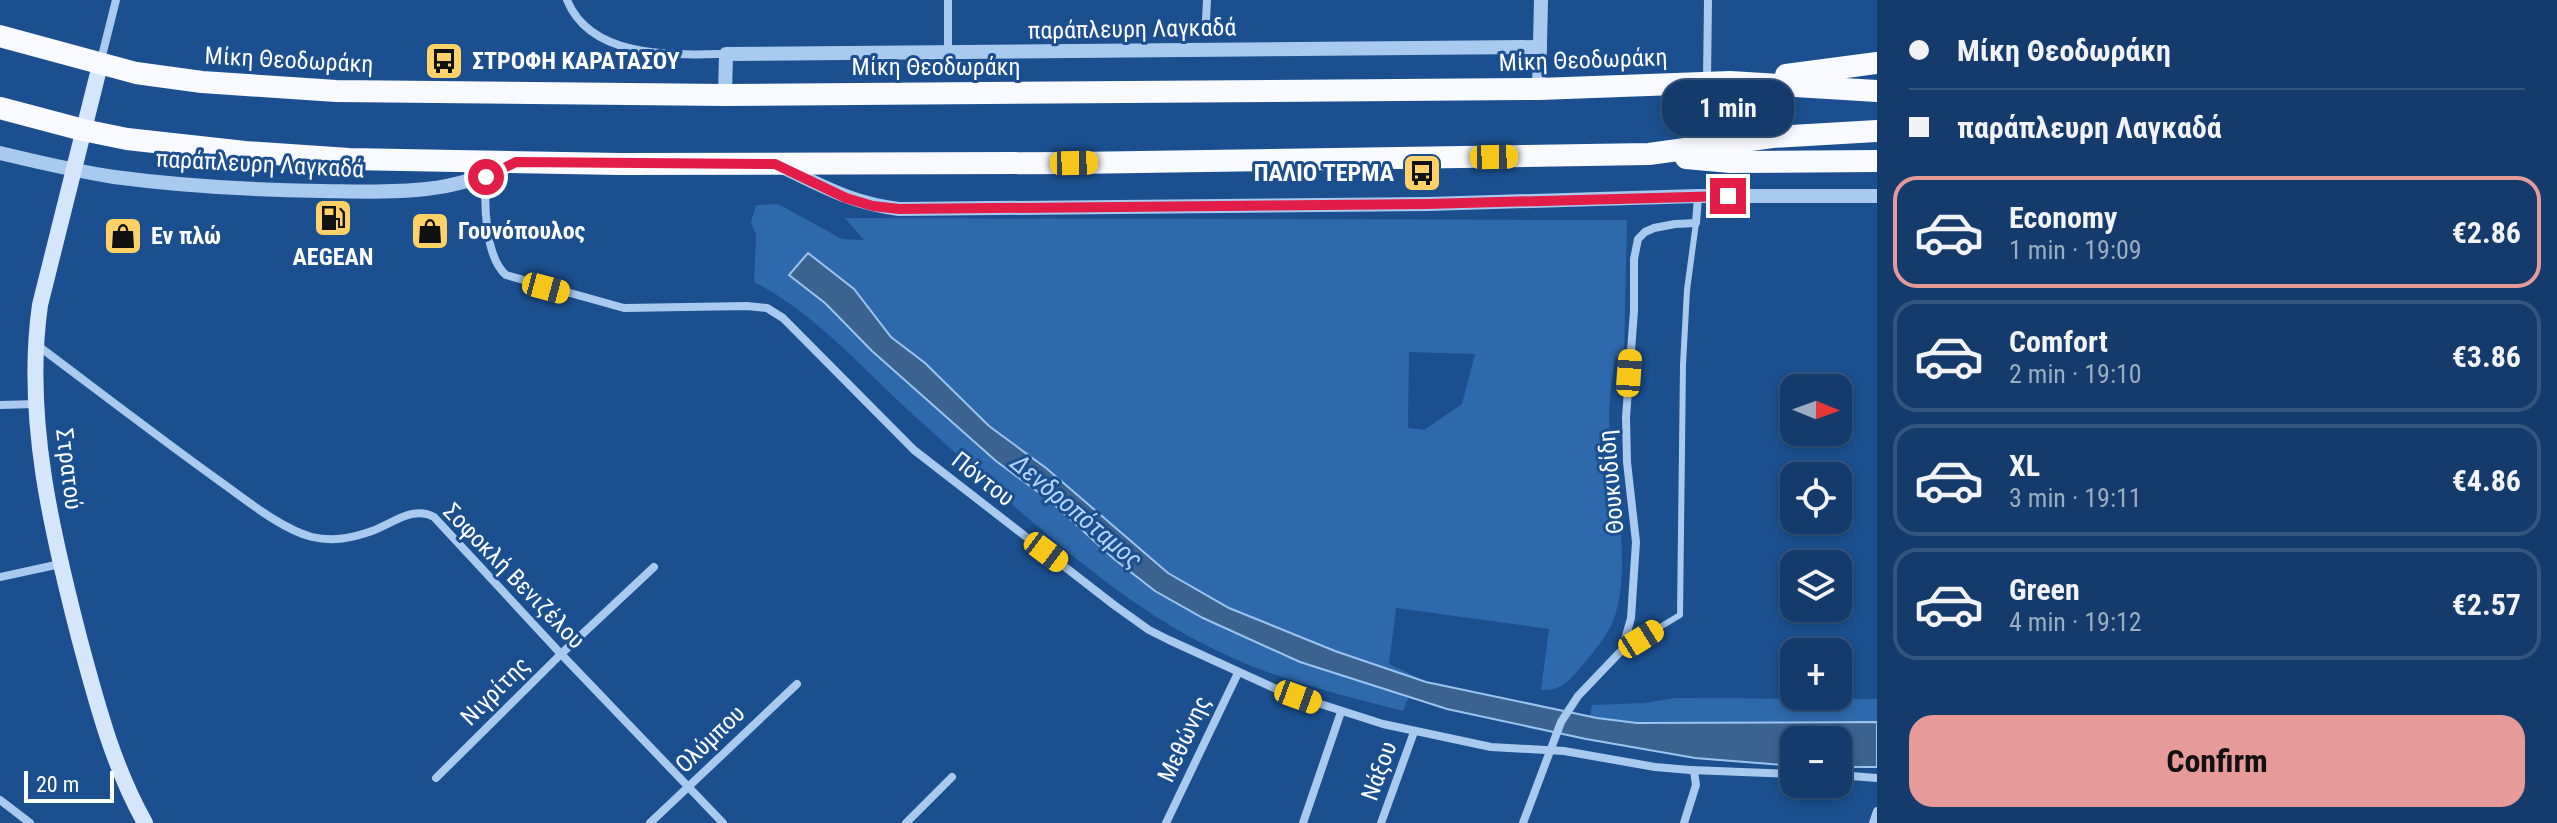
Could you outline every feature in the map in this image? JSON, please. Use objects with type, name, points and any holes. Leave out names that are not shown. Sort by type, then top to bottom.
[{"type":"highway","name":"Μίκη Θεοδωράκη","points":[[0,36],[136,73],[202,82],[336,91],[725,95],[1539,89],[1707,82],[1877,91]]},
{"type":"highway","points":[[1730,82],[1877,63]]},
{"type":"highway","points":[[0,108],[83,130],[165,144],[310,157],[775,164],[1649,154],[1731,162],[1877,161]]},
{"type":"highway","points":[[1649,154],[1772,137],[1877,131]]},
{"type":"main road","name":"Στρατού","points":[[100,65],[43,286],[37,345],[37,404],[43,480],[60,564],[106,733],[126,786],[145,823]]},
{"type":"street","points":[[100,65],[116,0]]},
{"type":"street","points":[[567,0],[575,17],[587,28],[621,45],[657,52],[726,54],[725,95]]},
{"type":"street","points":[[948,0],[948,53]]},
{"type":"street","points":[[1206,20],[1207,0]]},
{"type":"street","points":[[1539,89],[1541,0]]},
{"type":"street","points":[[1707,82],[1708,0]]},
{"type":"street","name":"παράπλευρη Λαγκαδά","points":[[726,54],[1540,47]]},
{"type":"street","name":"παράπλευρη Λαγκαδά","points":[[0,153],[73,170],[137,180],[280,191],[407,192],[451,187],[486,177],[516,162]]},
{"type":"street","points":[[775,164],[846,198],[899,209],[1877,196]]},
{"type":"street","name":"Πόντου","points":[[486,177],[484,203],[489,233],[495,259],[506,275],[624,308],[767,308],[810,343],[903,440],[980,502],[1140,624],[1238,673],[1341,712],[1414,732],[1491,747],[1550,750],[1692,771],[1780,774]]},
{"type":"street","points":[[1696,223],[1698,196]]},
{"type":"street","name":"Θουκυδίδη","points":[[1523,823],[1557,732],[1578,696],[1622,650],[1631,618],[1637,562],[1626,440],[1634,259],[1638,239],[1645,232],[1675,224],[1696,223]]},
{"type":"street","name":"Σοφοκλή Βενιζέλου","points":[[37,345],[183,455],[295,531],[322,539],[345,539],[373,531],[413,513],[431,515],[723,823]]},
{"type":"street","points":[[0,405],[37,404]]},
{"type":"street","points":[[0,577],[60,564]]},
{"type":"street","name":"Νιγρίτης","points":[[436,778],[654,567]]},
{"type":"street","name":"Μεθώνης","points":[[1166,823],[1238,673]]},
{"type":"street","name":"Ολύμπου","points":[[650,823],[797,684]]},
{"type":"street","points":[[1303,823],[1341,712]]},
{"type":"street","name":"Νάξου","points":[[1381,823],[1414,732]]},
{"type":"street","points":[[1684,823],[1696,785],[1692,771]]},
{"type":"street","points":[[1852,776],[1877,778]]},
{"type":"street","points":[[906,823],[952,777]]},
{"type":"street","points":[[0,800],[30,823]]},
{"type":"street","points":[[1873,823],[1877,811]]},
{"type":"lane","points":[[1622,650],[1680,615],[1683,350],[1696,223]]},
{"type":"shaded area","points":[[778,204],[842,239],[864,240],[845,218],[1627,220],[1624,358],[1615,358],[1609,412],[1622,544],[1620,593],[1612,623],[1600,643],[1568,681],[1554,689],[1541,690],[1549,629],[1396,608],[1389,664],[1417,677],[1403,711],[1290,680],[1224,654],[1182,633],[1102,579],[988,482],[839,344],[799,310],[754,282],[756,235],[751,222],[756,205]],"holes":[[[1409,352],[1475,354],[1462,404],[1424,430],[1408,428]]]},
{"type":"shaded area","points":[[1675,698],[1780,699],[1780,710],[1852,710],[1852,699],[1877,699],[1877,722],[1637,723],[1590,716],[1592,705]]},
{"type":"water","name":"Δενδροπόταμος","points":[[808,253],[854,289],[891,337],[925,363],[989,426],[1046,468],[1168,573],[1229,608],[1335,651],[1426,682],[1597,718],[1637,723],[1877,722],[1877,767],[1852,767],[1852,726],[1780,726],[1780,765],[1695,758],[1586,739],[1447,709],[1300,662],[1203,618],[1155,591],[1114,559],[1049,500],[996,461],[872,351],[825,303],[789,275]]},
{"type":"place","name":"ΣΤΡΟΦΗ ΚΑΡΑΤΑΣΟΥ","points":[[444,61]]},
{"type":"place","name":"ΠΑΛΙΟ ΤΕΡΜΑ","points":[[1422,173]]},
{"type":"place","name":"AEGEAN","points":[[333,218]]},
{"type":"place","name":"Γουνόπουλος","points":[[430,231]]},
{"type":"place","name":"Εν πλώ","points":[[123,236]]},
{"type":"route","points":[[486,177],[516,162],[775,164],[846,198],[899,209],[1427,204],[1728,196]]}]
